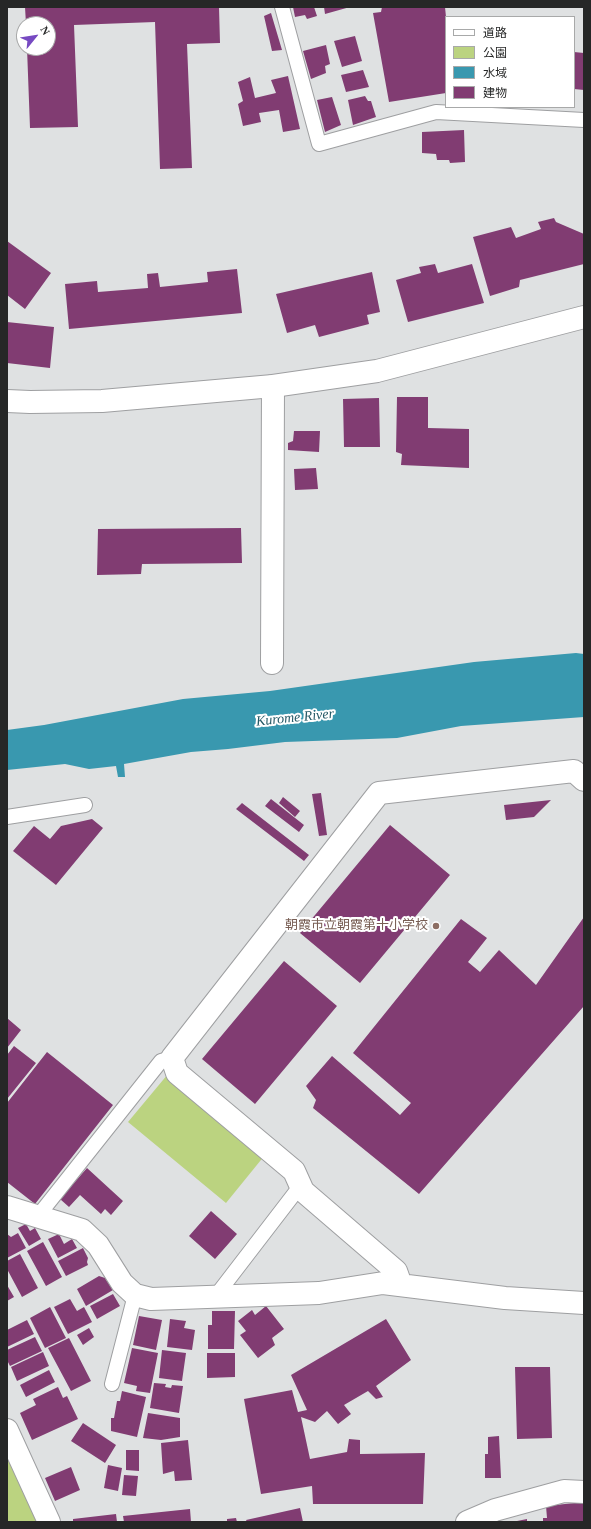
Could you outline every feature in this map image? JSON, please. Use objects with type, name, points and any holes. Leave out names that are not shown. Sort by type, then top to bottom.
[{"type":"street","points":[[7,401],[102,401],[273,386],[377,371],[584,317]]},
{"type":"street","points":[[272,663],[273,386]]},
{"type":"street","points":[[401,1285],[396,1271],[303,1190],[294,1171],[177,1073],[172,1058],[379,792],[574,771],[584,780]]},
{"type":"street","points":[[7,1207],[82,1230],[98,1245],[122,1283],[135,1295],[151,1299],[319,1293],[383,1283],[505,1298],[584,1303]]},
{"type":"street","points":[[7,1430],[49,1522]]},
{"type":"street","points":[[467,1522],[494,1510],[564,1491],[584,1492]]},
{"type":"lane","points":[[282,7],[319,144],[436,112],[584,120]]},
{"type":"lane","points":[[7,817],[85,805]]},
{"type":"lane","points":[[38,1216],[161,1061],[172,1058]]},
{"type":"lane","points":[[215,1297],[301,1185]]},
{"type":"lane","points":[[112,1384],[135,1295]]},
{"type":"green space","points":[[168,1074],[265,1155],[226,1203],[128,1122]]},
{"type":"green space","points":[[7,1451],[37,1522],[7,1522]]},
{"type":"water","name":"Kurome River","points":[[576,653],[584,654],[584,717],[461,726],[397,738],[285,742],[191,752],[124,764],[125,777],[118,777],[116,766],[89,769],[65,764],[7,770],[7,730],[44,725],[183,699],[270,691],[474,662]]},
{"type":"building","points":[[25,7],[219,7],[220,43],[187,44],[192,168],[160,169],[155,22],[74,25],[78,127],[30,128],[27,56],[56,56],[56,16],[26,16]]},
{"type":"building","points":[[293,7],[314,7],[317,16],[307,19],[305,15],[295,17]]},
{"type":"building","points":[[324,7],[350,7],[325,14]]},
{"type":"building","points":[[382,7],[445,7],[445,93],[389,102],[373,13],[381,12]]},
{"type":"building","points":[[271,13],[282,50],[272,51],[264,16]]},
{"type":"building","points":[[355,36],[362,61],[342,67],[334,41]]},
{"type":"building","points":[[326,45],[330,64],[325,66],[326,73],[311,79],[303,51]]},
{"type":"building","points":[[575,52],[584,53],[584,90],[575,89]]},
{"type":"building","points":[[363,70],[369,87],[346,92],[341,75]]},
{"type":"building","points":[[288,76],[300,129],[283,132],[279,110],[259,113],[261,122],[243,126],[238,104],[243,101],[238,82],[250,77],[255,98],[276,93],[271,80]]},
{"type":"building","points":[[365,96],[368,101],[371,101],[376,117],[353,125],[348,100]]},
{"type":"building","points":[[332,97],[341,125],[325,132],[317,100]]},
{"type":"building","points":[[464,130],[465,162],[450,163],[449,160],[437,160],[436,154],[422,153],[422,132]]},
{"type":"building","points":[[554,218],[556,222],[584,234],[584,264],[520,280],[519,287],[490,296],[473,237],[511,227],[516,238],[541,229],[538,222]]},
{"type":"building","points":[[7,241],[51,273],[25,309],[7,295]]},
{"type":"building","points":[[435,264],[438,273],[472,264],[484,303],[408,322],[396,280],[421,273],[419,267]]},
{"type":"building","points":[[237,269],[242,313],[69,329],[65,284],[97,281],[98,292],[148,288],[147,274],[158,273],[160,287],[208,282],[207,272]]},
{"type":"building","points":[[372,272],[380,312],[367,315],[369,324],[319,337],[315,325],[287,333],[276,294]]},
{"type":"building","points":[[7,322],[54,327],[50,368],[7,363]]},
{"type":"building","points":[[397,397],[428,397],[428,428],[469,429],[469,468],[401,465],[402,454],[396,452]]},
{"type":"building","points":[[379,398],[380,447],[344,447],[343,399]]},
{"type":"building","points":[[294,431],[320,431],[319,452],[288,450],[288,443],[293,441]]},
{"type":"building","points":[[316,468],[318,489],[295,490],[294,469]]},
{"type":"building","points":[[241,528],[242,563],[142,564],[141,574],[97,575],[98,529]]},
{"type":"building","points":[[321,793],[327,835],[319,836],[312,794]]},
{"type":"building","points":[[283,797],[300,811],[295,817],[279,803]]},
{"type":"building","points":[[271,799],[304,825],[299,832],[265,806]]},
{"type":"building","points":[[551,800],[534,817],[506,820],[504,805]]},
{"type":"building","points":[[242,803],[309,855],[304,861],[236,809]]},
{"type":"building","points":[[92,819],[103,828],[56,885],[13,851],[34,826],[50,839],[61,826]]},
{"type":"building","points":[[390,825],[450,875],[360,983],[300,933]]},
{"type":"building","points":[[584,917],[584,1006],[419,1194],[313,1108],[316,1100],[306,1086],[332,1056],[400,1115],[411,1103],[353,1053],[461,919],[487,938],[468,962],[480,972],[499,950],[536,985]]},
{"type":"building","points":[[284,961],[337,1006],[255,1104],[202,1059]]},
{"type":"building","points":[[7,1018],[21,1030],[7,1048]]},
{"type":"building","points":[[14,1046],[36,1063],[7,1099],[7,1055]]},
{"type":"building","points":[[47,1052],[113,1105],[35,1204],[7,1182],[7,1103]]},
{"type":"building","points":[[87,1168],[123,1201],[111,1215],[105,1209],[101,1214],[80,1195],[69,1207],[60,1199]]},
{"type":"building","points":[[211,1211],[237,1234],[215,1259],[189,1236]]},
{"type":"building","points":[[26,1224],[30,1231],[35,1228],[41,1239],[29,1246],[18,1228]]},
{"type":"building","points":[[18,1233],[26,1248],[7,1258],[7,1234],[11,1237]]},
{"type":"building","points":[[59,1234],[64,1244],[72,1239],[77,1248],[58,1258],[48,1239]]},
{"type":"building","points":[[43,1242],[62,1277],[46,1286],[27,1251]]},
{"type":"building","points":[[83,1248],[88,1258],[88,1265],[66,1276],[58,1261]]},
{"type":"building","points":[[20,1254],[38,1288],[22,1297],[7,1269],[7,1261]]},
{"type":"building","points":[[99,1276],[105,1278],[113,1290],[86,1306],[77,1289]]},
{"type":"building","points":[[7,1285],[14,1297],[7,1301]]},
{"type":"building","points":[[113,1294],[120,1306],[97,1319],[90,1306]]},
{"type":"building","points":[[70,1299],[77,1311],[84,1307],[92,1322],[68,1334],[54,1307]]},
{"type":"building","points":[[266,1306],[284,1329],[272,1338],[275,1345],[258,1358],[240,1335],[246,1331],[238,1321],[252,1310],[255,1315]]},
{"type":"building","points":[[50,1307],[66,1338],[45,1348],[30,1318]]},
{"type":"building","points":[[212,1311],[235,1311],[234,1349],[208,1349],[208,1325],[212,1325]]},
{"type":"building","points":[[139,1316],[162,1320],[156,1350],[133,1345]]},
{"type":"building","points":[[170,1319],[186,1321],[184,1328],[195,1330],[192,1350],[167,1347]]},
{"type":"building","points":[[386,1319],[411,1360],[376,1386],[383,1397],[376,1399],[368,1391],[344,1405],[351,1414],[338,1424],[327,1411],[315,1422],[301,1417],[310,1459],[347,1452],[349,1439],[360,1440],[360,1454],[425,1453],[423,1504],[313,1504],[312,1486],[261,1494],[244,1399],[292,1390],[298,1412],[307,1410],[291,1375]]},
{"type":"building","points":[[27,1320],[34,1334],[7,1347],[7,1330]]},
{"type":"building","points":[[89,1328],[94,1337],[83,1345],[77,1335]]},
{"type":"building","points":[[35,1337],[42,1351],[10,1366],[7,1360],[7,1350]]},
{"type":"building","points":[[69,1338],[91,1381],[71,1391],[48,1348]]},
{"type":"building","points":[[132,1348],[158,1353],[150,1393],[136,1391],[137,1386],[124,1383]]},
{"type":"building","points":[[162,1350],[186,1353],[182,1381],[159,1378]]},
{"type":"building","points":[[43,1352],[49,1366],[17,1381],[11,1367]]},
{"type":"building","points":[[207,1353],[235,1353],[235,1377],[207,1378]]},
{"type":"building","points":[[515,1367],[550,1367],[552,1438],[517,1439]]},
{"type":"building","points":[[49,1370],[55,1382],[26,1397],[20,1385]]},
{"type":"building","points":[[154,1383],[166,1384],[165,1387],[171,1388],[172,1385],[183,1386],[179,1413],[150,1408]]},
{"type":"building","points":[[58,1387],[63,1398],[67,1396],[78,1419],[32,1440],[20,1413],[36,1405],[33,1399]]},
{"type":"building","points":[[122,1391],[146,1397],[137,1437],[111,1431],[111,1418],[114,1418],[117,1401],[120,1401]]},
{"type":"building","points":[[148,1413],[180,1418],[180,1437],[161,1440],[143,1438]]},
{"type":"building","points":[[83,1423],[116,1445],[105,1463],[71,1441]]},
{"type":"building","points":[[499,1436],[501,1478],[485,1478],[485,1454],[488,1454],[488,1437]]},
{"type":"building","points":[[188,1440],[192,1480],[175,1481],[174,1471],[163,1474],[161,1443]]},
{"type":"building","points":[[126,1450],[139,1450],[139,1471],[126,1470]]},
{"type":"building","points":[[108,1465],[122,1468],[118,1491],[104,1488]]},
{"type":"building","points":[[71,1467],[80,1490],[55,1501],[45,1478]]},
{"type":"building","points":[[124,1475],[138,1476],[136,1496],[122,1495]]},
{"type":"building","points":[[584,1502],[584,1522],[543,1522],[543,1518],[547,1518],[546,1506]]},
{"type":"building","points":[[300,1508],[303,1522],[247,1522],[246,1520]]},
{"type":"building","points":[[190,1509],[191,1522],[124,1522],[123,1516]]},
{"type":"building","points":[[116,1514],[117,1522],[73,1522],[73,1519]]},
{"type":"building","points":[[236,1518],[237,1522],[227,1522],[227,1519]]},
{"type":"building","points":[[527,1519],[527,1522],[517,1522],[517,1521]]},
{"type":"place","name":"朝霞市立朝霞第十小学校","points":[[436,926]]}]
